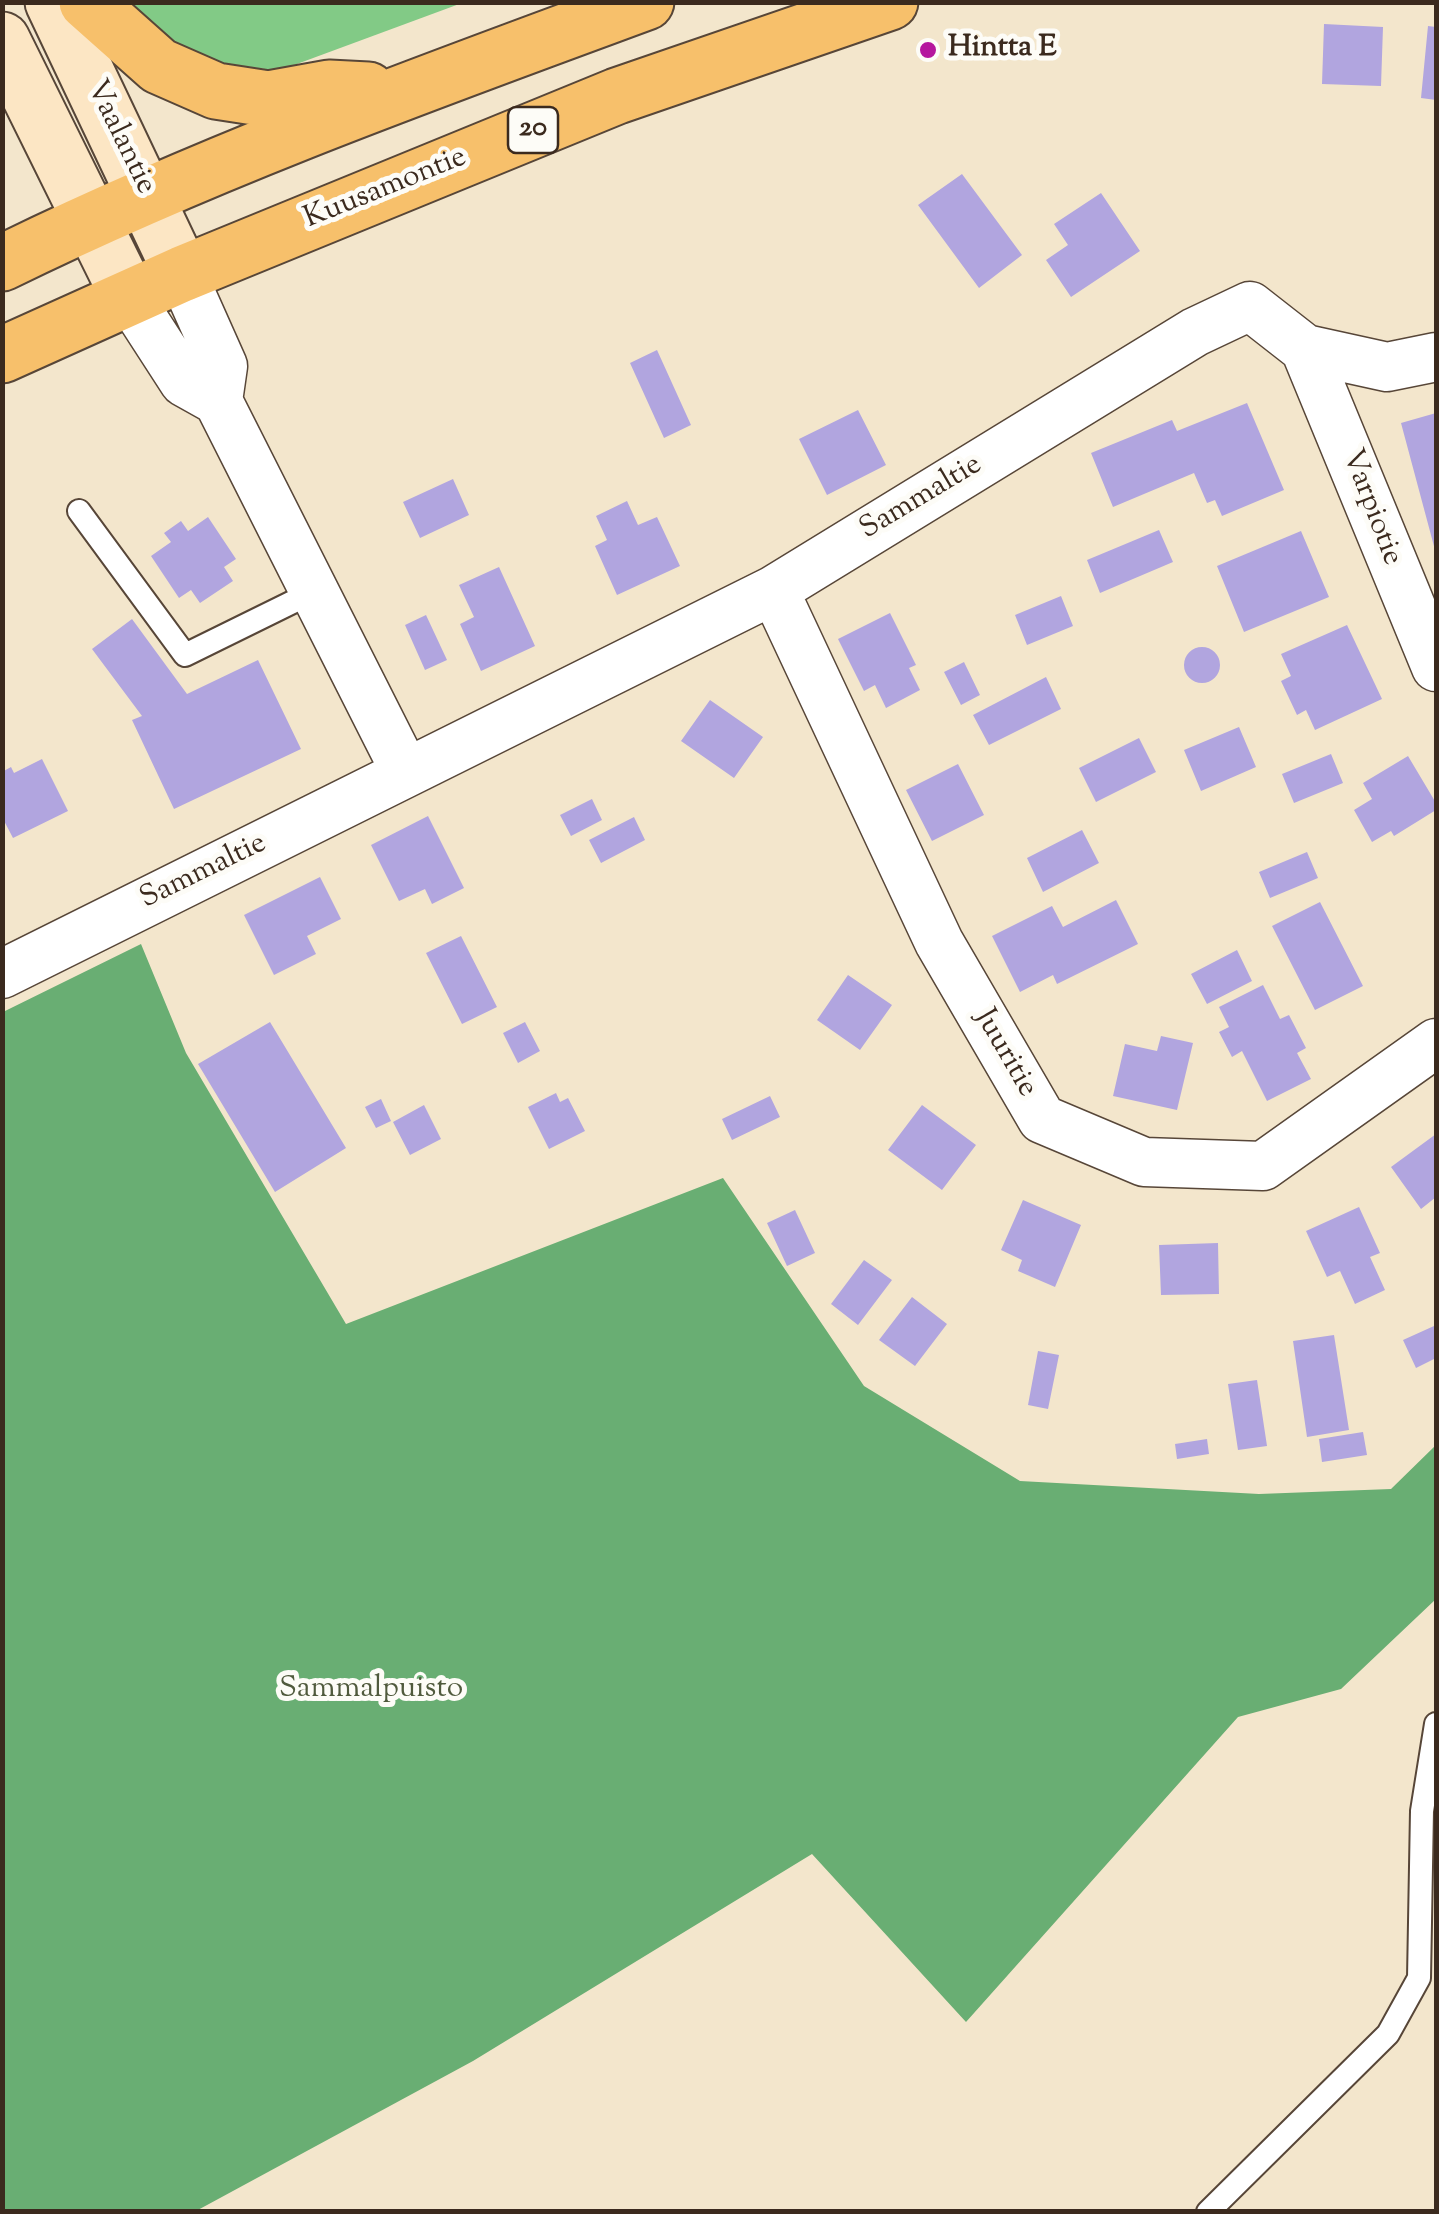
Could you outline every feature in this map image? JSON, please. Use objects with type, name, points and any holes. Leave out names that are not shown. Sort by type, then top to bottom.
[{"type":"highway","points":[[87,2],[158,66],[216,91],[268,98],[329,88],[406,91]]},
{"type":"highway","points":[[2,263],[91,219],[406,91],[646,2]]},
{"type":"highway","name":"Kuusamontie","points":[[2,355],[128,296],[616,96],[890,2]]},
{"type":"street","name":"Vaalantie","points":[[54,2],[182,274]]},
{"type":"street","name":"Vaalantie","points":[[2,40],[128,296]]},
{"type":"street","points":[[182,274],[222,366],[218,401],[406,773]]},
{"type":"street","points":[[128,296],[184,382],[218,401]]},
{"type":"street","name":"Sammaltie","points":[[2,974],[774,590],[1195,332],[1250,306],[1305,349],[1386,366],[1436,358]]},
{"type":"street","name":"Varpiotie","points":[[1305,349],[1436,667]]},
{"type":"street","name":"Juuritie","points":[[774,590],[939,942],[1042,1119],[1144,1162],[1264,1166],[1436,1043]]},
{"type":"lane","points":[[78,511],[186,655],[313,592]]},
{"type":"lane","points":[[1208,2212],[1388,2034],[1419,1978],[1422,1812],[1436,1724]]},
{"type":"green space","points":[[118,3],[462,3],[278,71],[203,60],[158,42]]},
{"type":"green space","name":"Sammalpuisto","points":[[141,944],[186,1053],[346,1324],[723,1178],[864,1386],[1020,1481],[1259,1494],[1391,1489],[1436,1445],[1436,1599],[1341,1689],[1238,1717],[966,2022],[812,1854],[473,2061],[196,2211],[3,2211],[3,1012]]},
{"type":"building","points":[[1324,24],[1383,27],[1381,86],[1322,84]]},
{"type":"building","points":[[1428,26],[1436,27],[1436,100],[1421,98]]},
{"type":"building","points":[[962,174],[1022,255],[979,288],[918,205]]},
{"type":"building","points":[[1101,193],[1140,251],[1071,297],[1046,260],[1068,245],[1054,224]]},
{"type":"building","points":[[657,350],[691,425],[664,438],[630,363]]},
{"type":"building","points":[[1247,403],[1284,490],[1222,516],[1215,500],[1207,503],[1194,473],[1113,507],[1091,453],[1172,420],[1177,431]]},
{"type":"building","points":[[858,410],[886,465],[827,495],[799,439]]},
{"type":"building","points":[[1436,413],[1436,550],[1435,550],[1401,423]]},
{"type":"building","points":[[453,479],[469,515],[420,538],[403,502]]},
{"type":"building","points":[[627,501],[638,525],[657,517],[680,566],[617,595],[595,546],[607,540],[596,516]]},
{"type":"building","points":[[208,517],[236,559],[224,567],[233,581],[200,603],[191,590],[179,598],[151,556],[171,542],[164,533],[181,521],[188,531]]},
{"type":"building","points":[[1159,530],[1173,562],[1100,593],[1087,560]]},
{"type":"building","points":[[1301,531],[1329,597],[1244,632],[1217,566]]},
{"type":"building","points":[[499,567],[535,646],[481,671],[460,624],[474,617],[459,585]]},
{"type":"building","points":[[1061,596],[1073,626],[1027,645],[1015,615]]},
{"type":"building","points":[[890,613],[916,665],[909,668],[920,690],[886,708],[875,685],[864,691],[838,639]]},
{"type":"building","points":[[426,615],[447,660],[425,670],[405,625]]},
{"type":"building","points":[[132,619],[187,694],[258,660],[301,749],[174,809],[132,720],[142,716],[92,649]]},
{"type":"building","points":[[1347,625],[1382,699],[1315,730],[1306,710],[1297,715],[1281,681],[1291,676],[1281,654]]},
{"type":"building","points":[[1202,647],[1215,652],[1220,665],[1215,678],[1202,683],[1189,678],[1184,665],[1189,652]]},
{"type":"building","points":[[964,662],[980,695],[961,705],[944,672]]},
{"type":"building","points":[[1046,677],[1061,709],[989,745],[973,715]]},
{"type":"building","points":[[710,700],[763,737],[734,778],[681,741]]},
{"type":"building","points":[[1239,727],[1256,767],[1201,791],[1184,750]]},
{"type":"building","points":[[1139,738],[1156,772],[1096,802],[1079,768]]},
{"type":"building","points":[[1331,754],[1343,783],[1294,803],[1282,774]]},
{"type":"building","points":[[1408,756],[1436,803],[1436,810],[1394,836],[1391,831],[1372,842],[1354,810],[1372,799],[1363,783]]},
{"type":"building","points":[[42,759],[68,811],[13,838],[2,817],[2,772],[11,767],[14,773]]},
{"type":"building","points":[[958,764],[984,815],[932,841],[906,790]]},
{"type":"building","points":[[592,799],[602,820],[571,836],[560,815]]},
{"type":"building","points":[[428,816],[464,888],[432,904],[425,889],[399,901],[371,845]]},
{"type":"building","points":[[634,817],[645,840],[601,863],[589,840]]},
{"type":"building","points":[[1082,830],[1099,863],[1043,892],[1027,858]]},
{"type":"building","points":[[1307,852],[1318,878],[1270,898],[1259,872]]},
{"type":"building","points":[[320,877],[341,919],[307,936],[316,954],[274,975],[244,915]]},
{"type":"building","points":[[1116,900],[1138,944],[1057,984],[1053,975],[1020,992],[992,936],[1052,906],[1063,927]]},
{"type":"building","points":[[1320,902],[1363,986],[1315,1010],[1272,926]]},
{"type":"building","points":[[461,936],[497,1007],[462,1024],[426,953]]},
{"type":"building","points":[[1237,950],[1252,981],[1207,1004],[1191,974]]},
{"type":"building","points":[[848,975],[892,1005],[860,1050],[817,1020]]},
{"type":"building","points":[[1263,985],[1280,1019],[1289,1015],[1306,1048],[1297,1053],[1311,1079],[1267,1101],[1242,1051],[1232,1057],[1219,1032],[1229,1027],[1219,1007]]},
{"type":"building","points":[[270,1022],[346,1148],[275,1192],[198,1064]]},
{"type":"building","points":[[525,1022],[540,1051],[518,1063],[503,1033]]},
{"type":"building","points":[[1161,1036],[1193,1043],[1177,1110],[1113,1096],[1125,1044],[1157,1051]]},
{"type":"building","points":[[556,1093],[560,1102],[568,1098],[585,1131],[549,1149],[528,1107]]},
{"type":"building","points":[[770,1096],[780,1117],[732,1140],[722,1119]]},
{"type":"building","points":[[381,1099],[391,1121],[376,1128],[365,1107]]},
{"type":"building","points":[[424,1105],[441,1139],[410,1155],[393,1122]]},
{"type":"building","points":[[922,1105],[976,1145],[942,1190],[888,1150]]},
{"type":"building","points":[[1436,1134],[1436,1197],[1421,1209],[1391,1167]]},
{"type":"building","points":[[1023,1200],[1081,1225],[1055,1287],[1018,1271],[1022,1260],[1001,1250]]},
{"type":"building","points":[[1359,1207],[1380,1253],[1370,1257],[1385,1290],[1355,1304],[1340,1271],[1327,1277],[1306,1231]]},
{"type":"building","points":[[795,1210],[815,1253],[787,1266],[767,1223]]},
{"type":"building","points":[[1218,1243],[1219,1294],[1161,1295],[1159,1245]]},
{"type":"building","points":[[864,1260],[892,1280],[858,1325],[831,1304]]},
{"type":"building","points":[[912,1297],[947,1324],[915,1366],[879,1340]]},
{"type":"building","points":[[1434,1326],[1436,1358],[1416,1368],[1403,1340]]},
{"type":"building","points":[[1334,1335],[1349,1430],[1307,1437],[1293,1341]]},
{"type":"building","points":[[1038,1351],[1059,1355],[1048,1409],[1028,1405]]},
{"type":"building","points":[[1257,1380],[1267,1446],[1238,1450],[1228,1384]]},
{"type":"building","points":[[1363,1432],[1367,1455],[1322,1462],[1319,1439]]},
{"type":"building","points":[[1207,1439],[1209,1454],[1177,1459],[1175,1444]]},
{"type":"place","name":"Hintta E","points":[[928,50]]}]
